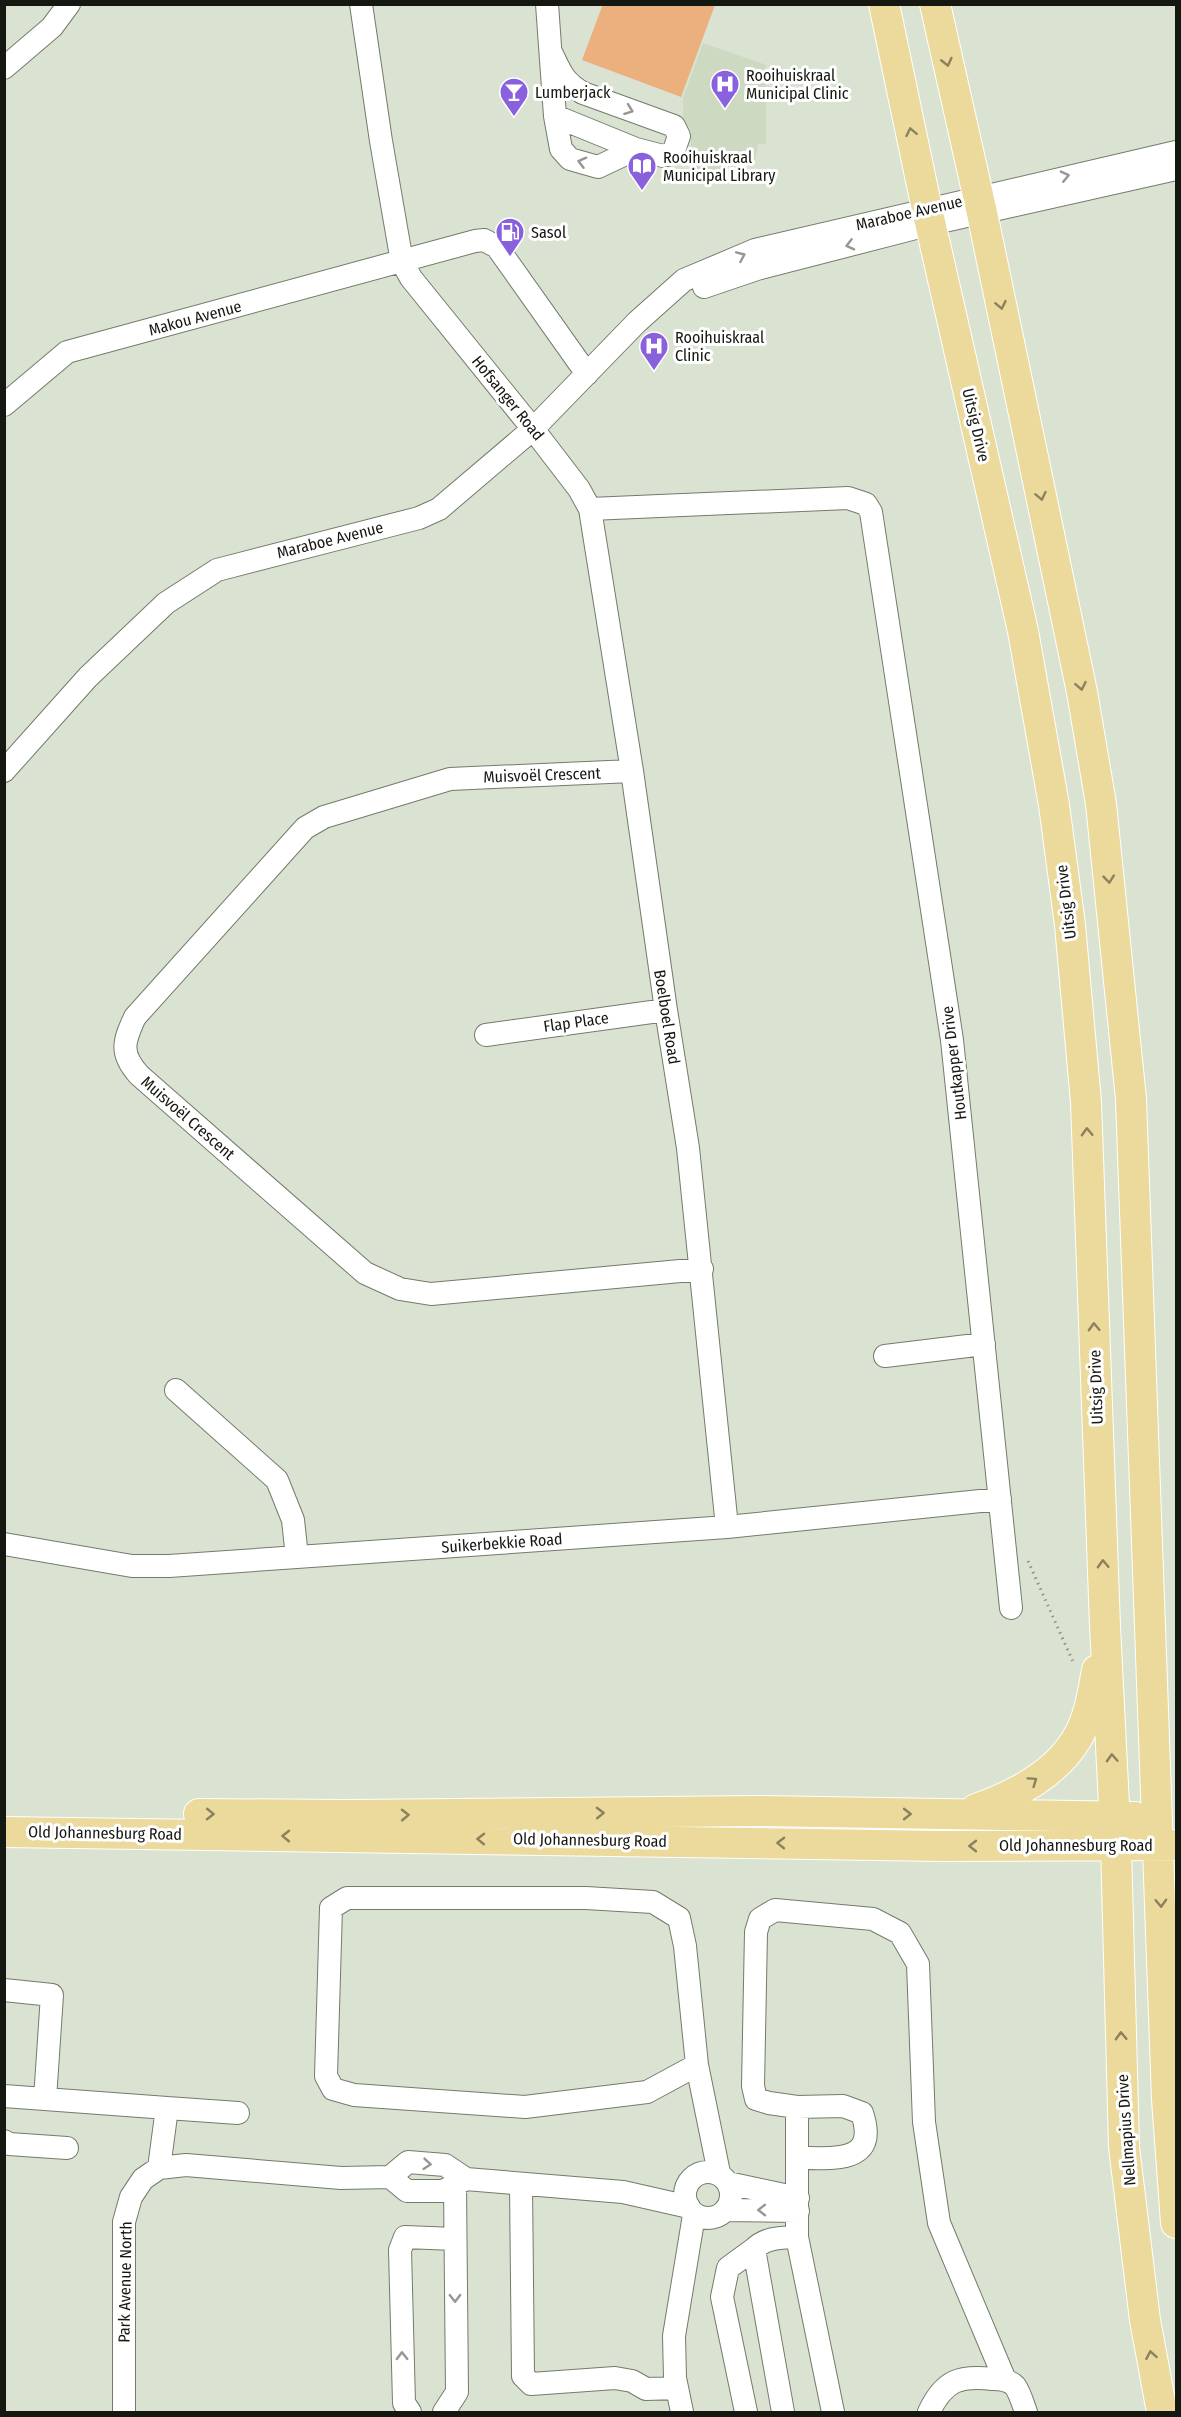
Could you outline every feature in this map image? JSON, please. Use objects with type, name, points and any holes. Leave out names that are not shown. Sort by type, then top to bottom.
[{"type":"main road","name":"Uitsig Drive","points":[[884,4],[929,217],[1023,631],[1052,795],[1068,914],[1086,1102],[1105,1626],[1115,1831]]},
{"type":"main road","points":[[935,4],[980,205],[1082,692],[1101,804],[1131,1099],[1149,1564],[1168,1831],[1167,2099],[1176,2223]]},
{"type":"main road","points":[[1149,1564],[1169,1707],[1176,1729]]},
{"type":"main road","points":[[962,1814],[1020,1791],[1052,1768],[1077,1740],[1091,1702],[1105,1626]]},
{"type":"main road","name":"Old Johannesburg Road","points":[[4,1812],[346,1815],[759,1811],[962,1814],[1115,1831]]},
{"type":"main road","name":"Old Johannesburg Road","points":[[4,1832],[940,1846],[1115,1831],[1168,1831]]},
{"type":"main road","name":"Nellmapius Drive","points":[[1115,1831],[1124,2147],[1145,2320],[1162,2412]]},
{"type":"main road","points":[[1167,2099],[1176,2021]]},
{"type":"street","points":[[4,68],[52,27],[69,4]]},
{"type":"street","name":"Hofsanger Road","points":[[361,4],[402,262],[411,278],[579,489],[590,509]]},
{"type":"street","points":[[548,4],[555,116],[561,149],[570,159],[603,166],[636,149]]},
{"type":"street","points":[[552,54],[565,81],[573,87],[583,93],[674,126],[679,133],[673,153],[663,156],[636,149],[555,116]]},
{"type":"street","name":"Maraboe Avenue","points":[[4,771],[88,677],[166,603],[216,570],[428,515],[439,509],[533,429],[656,306],[757,269],[929,217],[1176,152]]},
{"type":"street","name":"Maraboe Avenue","points":[[980,205],[1176,170]]},
{"type":"street","name":"Makou Avenue","points":[[4,405],[67,352],[475,241],[491,243],[497,247],[587,374]]},
{"type":"street","name":"Houtkapper Drive","points":[[590,509],[848,498],[866,504],[873,521],[952,1040],[1011,1608]]},
{"type":"street","name":"Boelboel Road","points":[[590,509],[688,1148],[727,1527]]},
{"type":"street","name":"Muisvoël Crescent","points":[[632,771],[450,779],[312,822],[135,1017],[125,1039],[126,1058],[139,1075],[365,1272],[399,1289],[432,1294],[702,1269]]},
{"type":"street","name":"Flap Place","points":[[486,1035],[666,1010]]},
{"type":"street","points":[[885,1356],[984,1344]]},
{"type":"street","points":[[176,1390],[277,1479],[292,1520],[297,1557]]},
{"type":"street","name":"Suikerbekkie Road","points":[[4,1544],[132,1566],[169,1566],[727,1527],[1000,1499]]},
{"type":"street","points":[[682,2412],[677,2388],[674,2336],[686,2264],[706,2212],[731,2193],[723,2178],[697,2066],[685,1946],[679,1918],[653,1902],[586,1898],[347,1898],[331,1908],[326,2076],[333,2089],[354,2095],[525,2107],[648,2092],[697,2066]]},
{"type":"street","points":[[799,2158],[848,2156],[856,2152],[864,2145],[866,2124],[862,2113],[843,2106],[797,2107],[756,2099],[753,2086],[756,1932],[760,1919],[775,1910],[873,1919],[900,1933],[918,1964],[924,2122],[939,2223],[1005,2380]]},
{"type":"street","points":[[4,1990],[52,1995],[45,2099]]},
{"type":"street","points":[[704,2095],[692,2179],[685,2196],[706,2212]]},
{"type":"street","points":[[4,2096],[238,2113]]},
{"type":"street","points":[[797,2107],[799,2158],[797,2237],[833,2412]]},
{"type":"street","points":[[167,2108],[159,2168],[186,2164],[341,2178],[390,2177],[407,2191],[444,2191],[460,2182],[623,2192],[706,2212],[798,2204]]},
{"type":"street","points":[[4,2141],[9,2144],[67,2148]]},
{"type":"street","name":"Park Avenue North","points":[[124,2412],[124,2222],[131,2196],[143,2179],[159,2168]]},
{"type":"street","points":[[623,2192],[692,2179],[707,2171],[798,2204]]},
{"type":"street","points":[[444,2412],[457,2392],[455,2239],[460,2182]]},
{"type":"street","points":[[520,2185],[523,2376],[531,2384],[615,2378],[632,2382],[646,2389],[677,2388]]},
{"type":"street","points":[[410,2412],[404,2403],[400,2250],[405,2237],[455,2239]]},
{"type":"street","points":[[746,2412],[722,2297],[728,2268],[761,2242],[769,2239],[797,2237]]},
{"type":"street","points":[[754,2249],[783,2412]]},
{"type":"street","points":[[929,2412],[938,2396],[957,2378],[977,2377],[1005,2380],[1014,2386],[1026,2412]]},
{"type":"path","points":[[1024,1552],[1077,1670]]},
{"type":"shaded area","points":[[603,4],[715,5],[681,97],[582,60]]},
{"type":"shaded area","name":"Rooihuiskraal Municipal Clinic","points":[[703,43],[766,65],[766,144],[758,144],[755,160],[734,160],[716,173],[691,174],[691,131],[683,121],[683,98]]},
{"type":"place","name":"Rooihuiskraal Municipal Clinic","points":[[725,110]]},
{"type":"place","name":"Lumberjack","points":[[514,118]]},
{"type":"place","name":"Rooihuiskraal Municipal Library","points":[[642,192]]},
{"type":"place","name":"Sasol","points":[[510,258]]},
{"type":"place","name":"Rooihuiskraal Clinic","points":[[654,372]]}]
